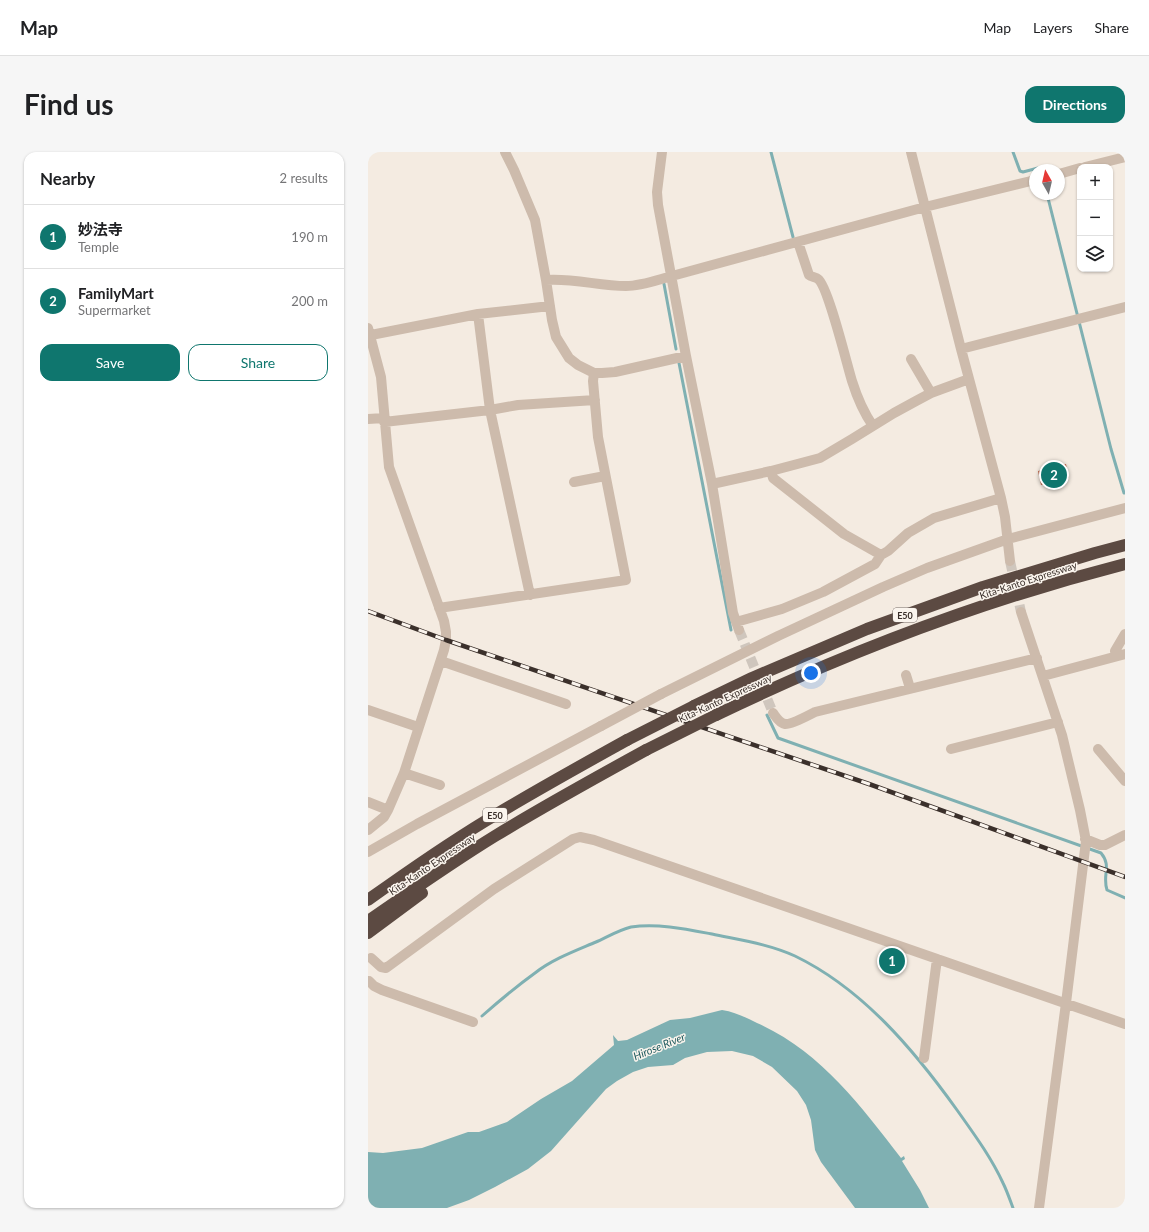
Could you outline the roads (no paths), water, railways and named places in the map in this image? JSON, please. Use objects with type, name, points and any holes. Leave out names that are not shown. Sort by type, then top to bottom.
[{"type":"highway","name":"Kita-Kanto Expressway","points":[[368,900],[486,820],[563,775],[627,740],[752,678],[867,629],[983,587],[1125,545]]},
{"type":"highway","name":"Kita-Kanto Expressway","points":[[368,921],[427,880],[494,837],[572,791],[646,750],[760,694],[916,630],[1033,590],[1125,564]]},
{"type":"highway","points":[[368,934],[494,837]]},
{"type":"street","points":[[505,152],[535,220],[556,337],[569,358],[594,374],[615,372],[686,356]]},
{"type":"street","points":[[662,152],[657,198],[686,356],[712,484],[733,613],[738,626],[823,592],[875,564],[881,555],[888,551],[908,533],[934,518],[1001,498]]},
{"type":"street","points":[[910,152],[1001,498],[1005,517],[1010,561]]},
{"type":"street","points":[[1097,164],[1125,157]]},
{"type":"street","points":[[1065,172],[1077,169]]},
{"type":"street","points":[[546,280],[562,279],[628,286],[672,276],[925,207],[1029,181]]},
{"type":"street","points":[[798,242],[809,275],[818,278],[824,289],[852,381],[866,416],[873,426]]},
{"type":"street","points":[[368,830],[380,821],[388,810],[404,773],[441,661],[445,645],[446,632],[444,621],[389,467],[381,377],[369,332],[478,314],[550,306]]},
{"type":"street","points":[[961,349],[1125,307]]},
{"type":"street","points":[[478,314],[490,410],[530,595]]},
{"type":"street","points":[[911,358],[931,394]]},
{"type":"street","points":[[439,608],[626,580],[598,437],[594,374]]},
{"type":"street","points":[[712,484],[772,471],[820,458],[894,413],[931,394],[969,379]]},
{"type":"street","points":[[368,419],[384,420],[490,410],[518,405],[595,400]]},
{"type":"street","points":[[772,471],[773,478],[844,534],[881,555]]},
{"type":"street","points":[[574,482],[605,476]]},
{"type":"street","points":[[368,852],[417,824],[661,694],[778,636],[883,587],[928,568],[1008,539],[1125,508]]},
{"type":"street","points":[[1022,612],[1062,735],[1080,810],[1085,839],[1040,1208]]},
{"type":"street","points":[[1120,655],[1115,651],[1125,634]]},
{"type":"street","points":[[1042,676],[1120,655]]},
{"type":"street","points":[[773,713],[785,724],[791,723],[815,712],[1037,658]]},
{"type":"street","points":[[441,661],[566,704]]},
{"type":"street","points":[[906,675],[910,688]]},
{"type":"street","points":[[368,710],[418,727]]},
{"type":"street","points":[[951,749],[1058,722]]},
{"type":"street","points":[[1098,749],[1125,782]]},
{"type":"street","points":[[404,773],[440,785]]},
{"type":"street","points":[[368,802],[388,810]]},
{"type":"street","points":[[1085,839],[1100,845],[1105,845],[1125,835]]},
{"type":"street","points":[[473,1022],[382,990],[374,986],[369,981],[494,889],[573,839],[580,837],[602,842],[1125,1024]]},
{"type":"street","points":[[371,958],[381,967],[386,968]]},
{"type":"street","points":[[924,1058],[937,959]]},
{"type":"water","name":"Hirose River","points":[[722,1010],[744,1017],[780,1035],[800,1048],[837,1081],[870,1118],[901,1158],[904,1156],[905,1159],[902,1161],[929,1208],[855,1208],[821,1162],[815,1150],[811,1120],[806,1105],[797,1091],[772,1067],[753,1056],[732,1051],[707,1052],[685,1058],[673,1065],[648,1067],[633,1072],[617,1081],[606,1089],[551,1151],[528,1169],[469,1200],[447,1208],[368,1208],[368,1152],[383,1153],[422,1148],[468,1132],[479,1132],[507,1122],[541,1099],[572,1081],[614,1045],[613,1035],[618,1041],[627,1040],[670,1020],[690,1018]]},
{"type":"waterway","points":[[771,152],[793,237]]},
{"type":"waterway","points":[[1013,152],[1020,171],[1029,170]]},
{"type":"waterway","points":[[1049,200],[1111,449],[1124,493]]},
{"type":"waterway","points":[[664,284],[676,349]]},
{"type":"waterway","points":[[679,363],[731,630]]},
{"type":"waterway","points":[[767,715],[778,738],[1101,853],[1106,862],[1107,890],[1125,898]]},
{"type":"waterway","points":[[482,1016],[501,999],[542,968],[564,956],[631,927],[661,926],[682,929],[775,948],[795,956],[820,970],[843,986],[865,1003],[905,1044],[957,1110],[982,1146],[998,1173],[1013,1208]]},
{"type":"tunnel","points":[[1010,561],[1021,612]]},
{"type":"tunnel","points":[[739,630],[773,713]]},
{"type":"railway","points":[[368,611],[446,640],[869,784],[1125,877]]},
{"type":"place","name":"FamilyMart","points":[[1054,475]]},
{"type":"place","name":"妙法寺","points":[[892,961]]}]
